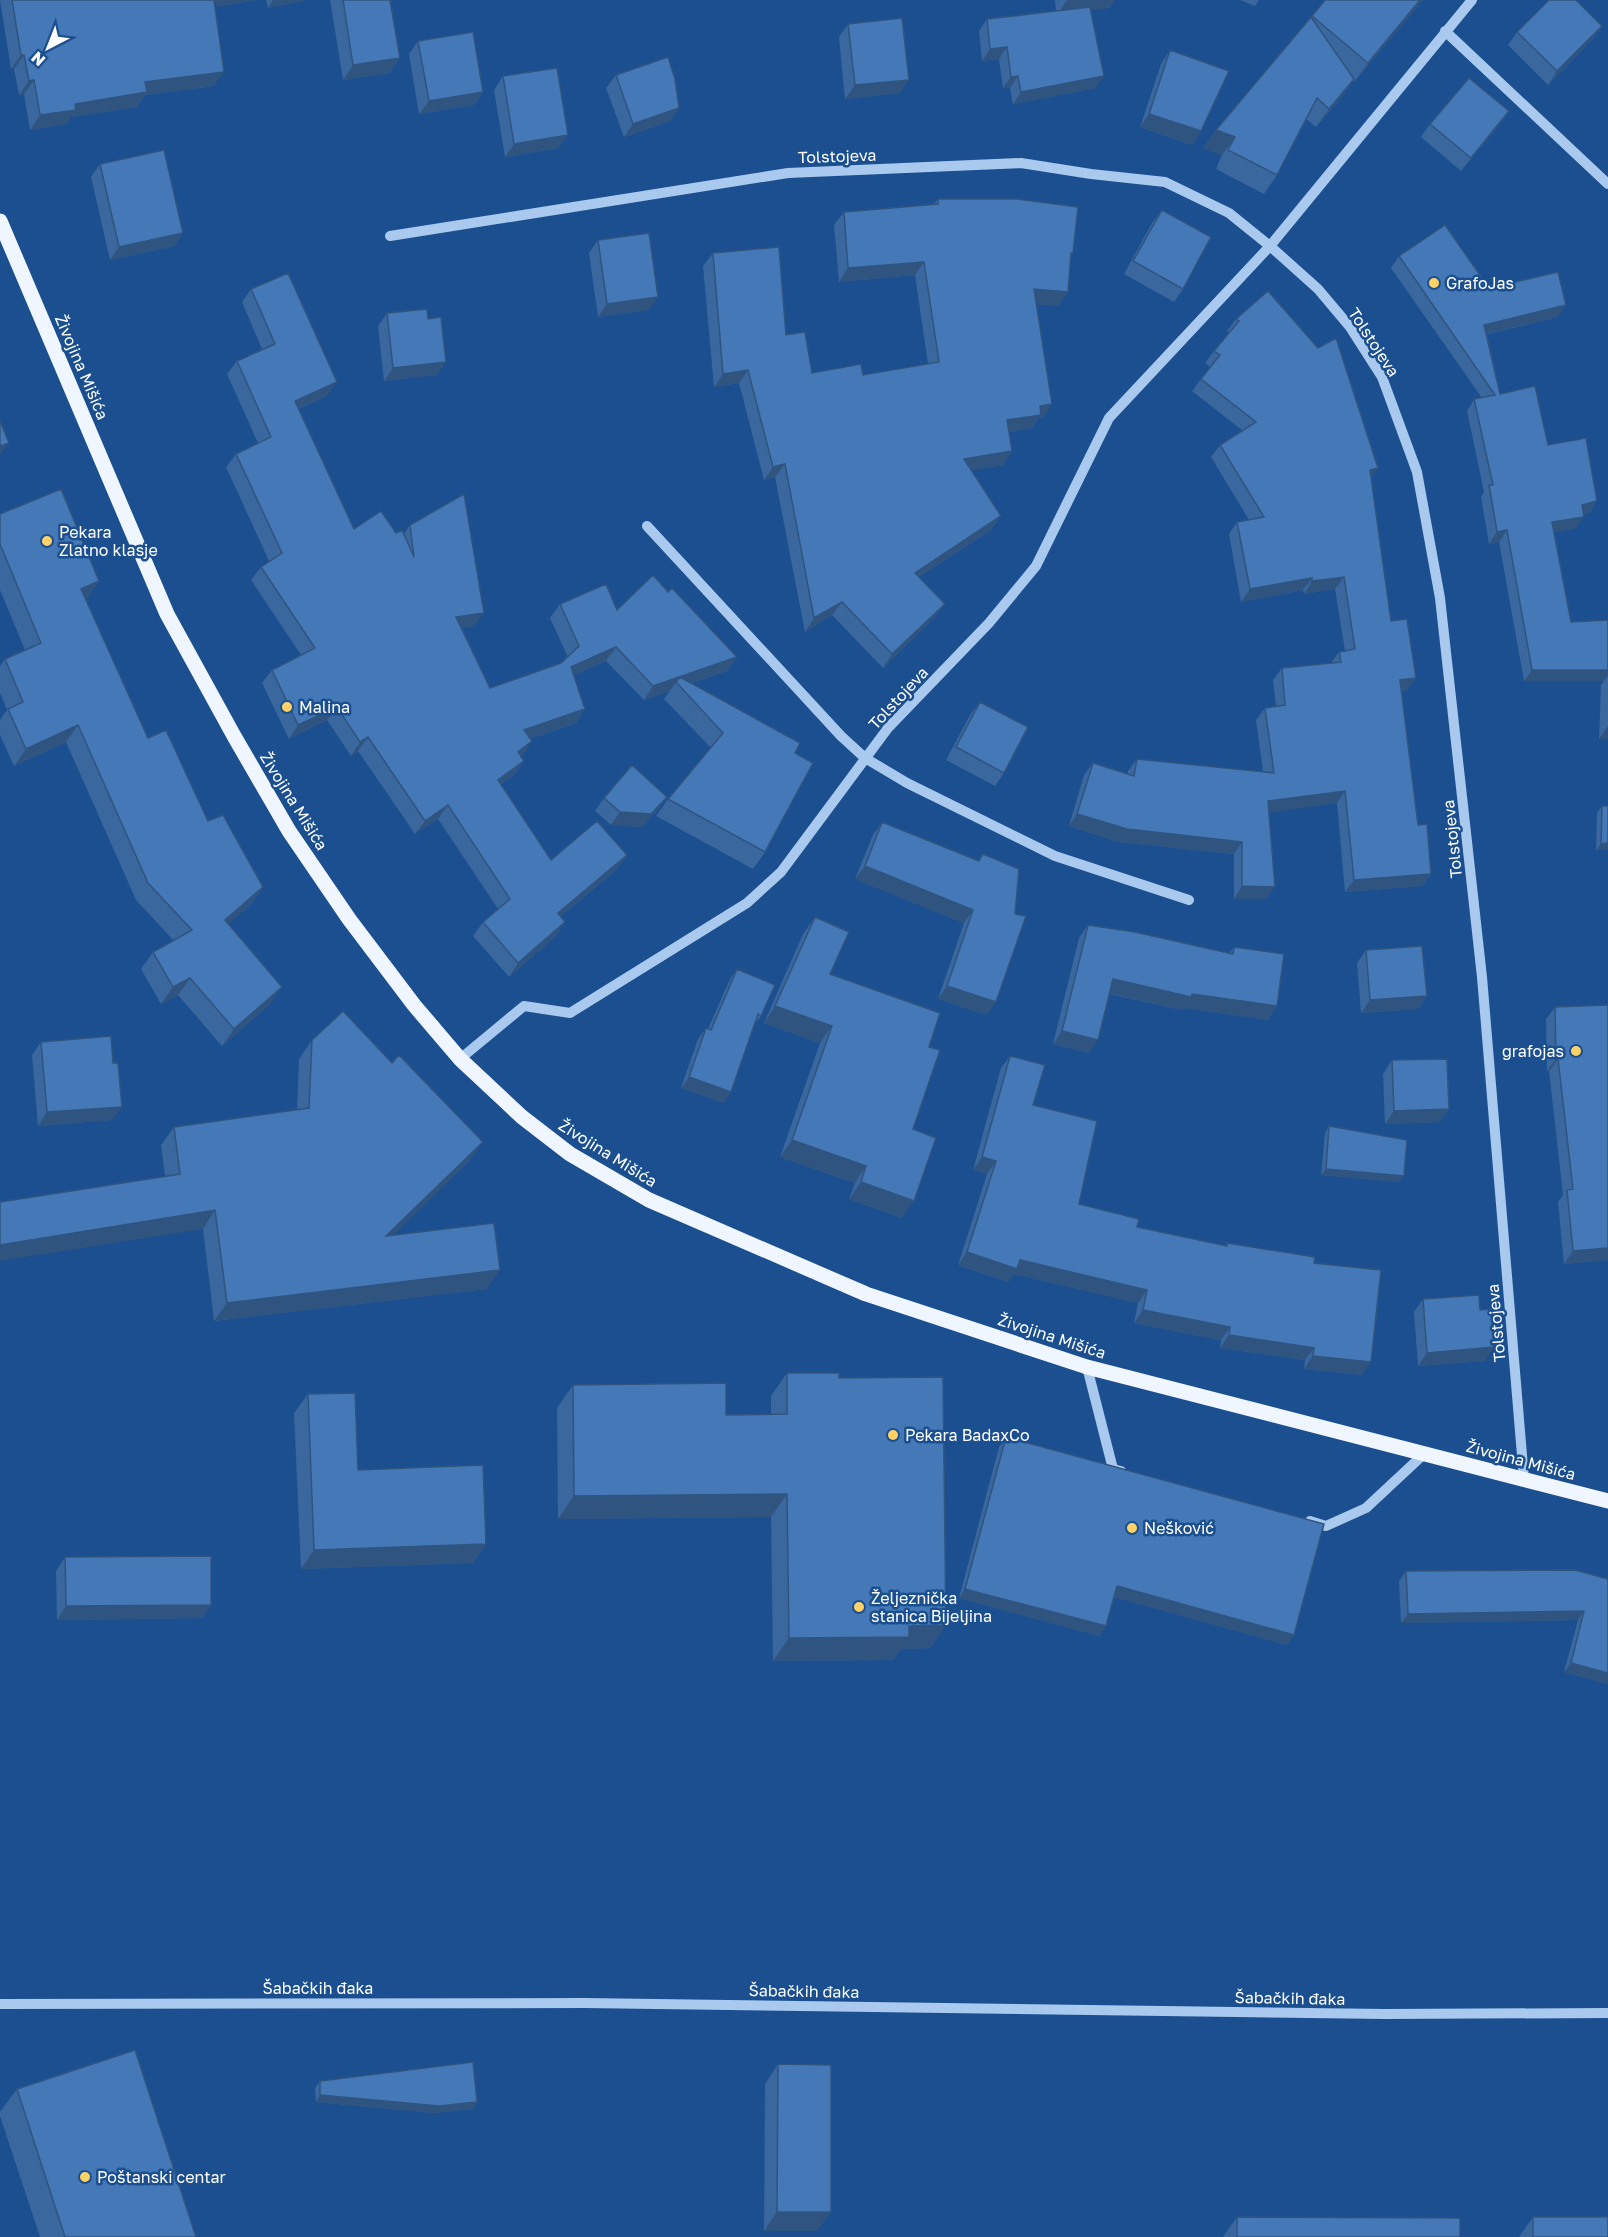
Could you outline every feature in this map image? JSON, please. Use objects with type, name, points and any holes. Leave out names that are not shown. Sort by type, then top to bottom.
[{"type":"main road","name":"Živojina Mišića","points":[[0,221],[167,614],[289,831],[349,919],[414,1005],[460,1059],[522,1118],[570,1154],[649,1200],[866,1294],[1087,1367],[1608,1502]]},
{"type":"street","name":"Tolstojeva","points":[[460,1059],[524,1006],[570,1013],[747,903],[781,872],[888,728],[989,623],[1036,566],[1109,418],[1270,246],[1472,0]]},
{"type":"street","points":[[1445,31],[1608,184]]},
{"type":"street","name":"Tolstojeva","points":[[390,236],[788,173],[1021,164],[1165,182],[1229,213],[1270,246],[1317,289],[1350,327],[1383,377],[1417,472],[1440,598],[1482,977],[1524,1479]]},
{"type":"street","points":[[647,526],[841,736],[865,758],[907,783],[1055,856],[1189,900]]},
{"type":"street","points":[[1087,1367],[1113,1469],[1135,1475]]},
{"type":"street","points":[[1304,1520],[1326,1526],[1366,1508],[1425,1453]]},
{"type":"street","name":"Šabačkih đaka","points":[[0,2004],[584,2003],[1385,2014],[1608,2013]]},
{"type":"building","points":[[12,0],[214,0],[224,72],[145,82],[147,92],[75,104],[76,110],[40,115],[34,80],[29,81],[24,55],[21,55]]},
{"type":"building","points":[[343,0],[390,0],[400,58],[353,65]]},
{"type":"building","points":[[1325,0],[1420,0],[1368,63],[1312,16]]},
{"type":"building","points":[[1549,0],[1576,0],[1602,26],[1557,71],[1517,32]]},
{"type":"building","points":[[1090,7],[1104,76],[1021,92],[1018,76],[1011,77],[1007,47],[990,49],[987,19]]},
{"type":"building","points":[[1311,17],[1354,79],[1329,109],[1317,98],[1277,175],[1228,150],[1235,137],[1216,130]]},
{"type":"building","points":[[902,18],[909,80],[855,85],[848,24]]},
{"type":"building","points":[[473,32],[483,92],[429,101],[418,41]]},
{"type":"building","points":[[1170,50],[1229,71],[1201,131],[1149,114]]},
{"type":"building","points":[[668,57],[675,79],[679,108],[633,124],[616,75]]},
{"type":"building","points":[[557,68],[568,135],[514,144],[503,76]]},
{"type":"building","points":[[1469,78],[1509,111],[1471,158],[1430,124]]},
{"type":"building","points":[[164,150],[183,233],[119,247],[100,164]]},
{"type":"building","points":[[938,199],[1017,199],[1078,207],[1068,292],[1034,289],[1052,404],[1040,406],[1041,415],[1007,420],[1012,451],[964,459],[1001,516],[915,573],[945,604],[892,654],[842,602],[814,618],[785,464],[773,467],[748,370],[723,374],[713,253],[779,247],[786,335],[805,332],[812,373],[861,364],[863,375],[939,362],[924,262],[848,268],[844,212],[938,204]]},
{"type":"building","points":[[1162,210],[1211,237],[1183,289],[1133,261]]},
{"type":"building","points":[[1445,225],[1489,288],[1558,272],[1566,305],[1484,325],[1500,394],[1535,386],[1548,445],[1586,438],[1597,501],[1582,505],[1584,517],[1552,522],[1571,622],[1608,620],[1608,670],[1532,670],[1507,530],[1497,532],[1489,485],[1493,485],[1474,399],[1495,395],[1399,256]]},
{"type":"building","points":[[649,233],[658,297],[607,304],[598,240]]},
{"type":"building","points":[[288,273],[337,382],[295,401],[354,529],[381,511],[396,533],[402,530],[414,557],[410,525],[464,494],[484,613],[456,617],[490,688],[561,663],[579,646],[560,604],[606,584],[617,610],[653,575],[668,592],[672,588],[737,657],[653,686],[616,647],[571,667],[585,709],[524,730],[532,741],[518,752],[524,761],[498,780],[551,860],[597,821],[627,855],[558,913],[565,922],[518,963],[483,922],[510,899],[448,805],[425,821],[368,737],[360,742],[337,707],[298,725],[272,670],[315,648],[261,567],[282,553],[236,454],[271,437],[237,361],[275,344],[251,289]]},
{"type":"building","points":[[1268,291],[1318,348],[1336,338],[1378,468],[1370,470],[1391,621],[1407,619],[1416,678],[1400,680],[1418,825],[1427,824],[1431,874],[1354,880],[1345,791],[1268,801],[1275,887],[1242,886],[1242,842],[1127,829],[1077,814],[1093,763],[1134,776],[1137,759],[1274,773],[1265,708],[1285,705],[1282,668],[1341,662],[1339,652],[1355,649],[1344,577],[1312,581],[1312,578],[1250,589],[1237,522],[1264,517],[1220,445],[1256,422],[1201,379],[1220,355],[1214,351],[1239,321],[1236,319]]},
{"type":"building","points":[[427,309],[428,319],[441,317],[446,362],[393,368],[387,313]]},
{"type":"building","points":[[0,421],[9,443],[0,446]]},
{"type":"building","points":[[61,489],[99,581],[81,589],[148,738],[166,730],[208,821],[223,815],[263,887],[225,920],[282,987],[234,1029],[190,978],[173,987],[153,952],[192,930],[148,883],[78,725],[26,749],[8,709],[23,702],[5,659],[41,643],[0,544],[0,514]]},
{"type":"building","points":[[680,677],[800,743],[795,753],[813,763],[765,852],[668,799],[723,733],[676,682]]},
{"type":"building","points":[[980,702],[1028,727],[1004,773],[956,747]]},
{"type":"building","points":[[632,765],[667,797],[651,814],[620,812],[604,798]]},
{"type":"building","points":[[1602,806],[1608,806],[1608,843],[1601,844]]},
{"type":"building","points":[[882,822],[979,861],[983,854],[1019,869],[1015,914],[1026,916],[996,1002],[947,986],[973,910],[865,866]]},
{"type":"building","points":[[815,917],[849,932],[830,974],[940,1013],[929,1047],[940,1050],[913,1129],[936,1138],[914,1201],[861,1182],[866,1166],[792,1140],[832,1026],[775,1006]]},
{"type":"building","points":[[1088,925],[1135,932],[1233,954],[1234,947],[1284,954],[1277,1006],[1192,994],[1191,997],[1113,979],[1098,1040],[1062,1031]]},
{"type":"building","points":[[1422,946],[1427,996],[1370,1000],[1366,950]]},
{"type":"building","points":[[737,969],[775,985],[761,1016],[758,1014],[731,1092],[689,1077],[706,1028],[711,1030]]},
{"type":"building","points":[[1608,1005],[1608,1248],[1573,1251],[1567,1190],[1573,1189],[1558,1059],[1556,1059],[1555,1007]]},
{"type":"building","points":[[343,1011],[392,1063],[399,1055],[483,1142],[386,1236],[494,1223],[500,1270],[227,1303],[215,1210],[0,1245],[0,1202],[180,1174],[174,1127],[309,1108],[312,1040]]},
{"type":"building","points":[[111,1036],[113,1063],[118,1063],[122,1107],[47,1112],[41,1042]]},
{"type":"building","points":[[1010,1056],[1045,1065],[1033,1105],[1097,1121],[1079,1204],[1139,1219],[1137,1227],[1227,1246],[1227,1243],[1315,1257],[1314,1263],[1381,1270],[1371,1362],[1313,1356],[1314,1348],[1229,1335],[1230,1327],[1143,1310],[1147,1290],[1020,1260],[1017,1269],[967,1252],[996,1161],[982,1157]]},
{"type":"building","points":[[1447,1059],[1449,1109],[1394,1111],[1392,1060]]},
{"type":"building","points":[[1329,1126],[1407,1140],[1404,1176],[1326,1169]]},
{"type":"building","points":[[1479,1295],[1480,1310],[1491,1309],[1494,1347],[1427,1353],[1423,1299]]},
{"type":"building","points":[[787,1373],[839,1373],[839,1378],[943,1377],[946,1625],[909,1626],[909,1637],[789,1638],[787,1494],[574,1496],[573,1385],[726,1383],[726,1415],[787,1414]]},
{"type":"building","points":[[355,1393],[358,1470],[483,1465],[486,1544],[314,1550],[308,1394]]},
{"type":"building","points":[[1006,1437],[1324,1524],[1294,1635],[1117,1586],[1106,1626],[965,1589]]},
{"type":"building","points":[[211,1556],[211,1605],[66,1606],[65,1557]]},
{"type":"building","points":[[1575,1570],[1608,1579],[1608,1673],[1571,1663],[1584,1611],[1408,1614],[1406,1571]]},
{"type":"building","name":"Poštanski centar","points":[[135,2050],[196,2237],[65,2237],[17,2089]]},
{"type":"building","points":[[473,2062],[477,2102],[439,2106],[320,2095],[320,2081]]},
{"type":"building","points":[[778,2064],[831,2065],[831,2212],[777,2212]]},
{"type":"building","points":[[1237,2217],[1460,2218],[1460,2237],[1237,2237]]},
{"type":"building","points":[[1533,2217],[1608,2217],[1608,2237],[1533,2237]]},
{"type":"place","name":"GrafoJas","points":[[1434,283]]},
{"type":"place","name":"Pekara Zlatno klasje","points":[[47,541]]},
{"type":"place","name":"Malina","points":[[287,707]]},
{"type":"place","name":"grafojas","points":[[1576,1051]]},
{"type":"place","name":"Pekara BadaxCo","points":[[893,1435]]},
{"type":"place","name":"Nešković","points":[[1132,1528]]},
{"type":"place","name":"Željeznička stanica Bijeljina","points":[[859,1607]]},
{"type":"place","name":"Poštanski centar","points":[[85,2177]]}]
